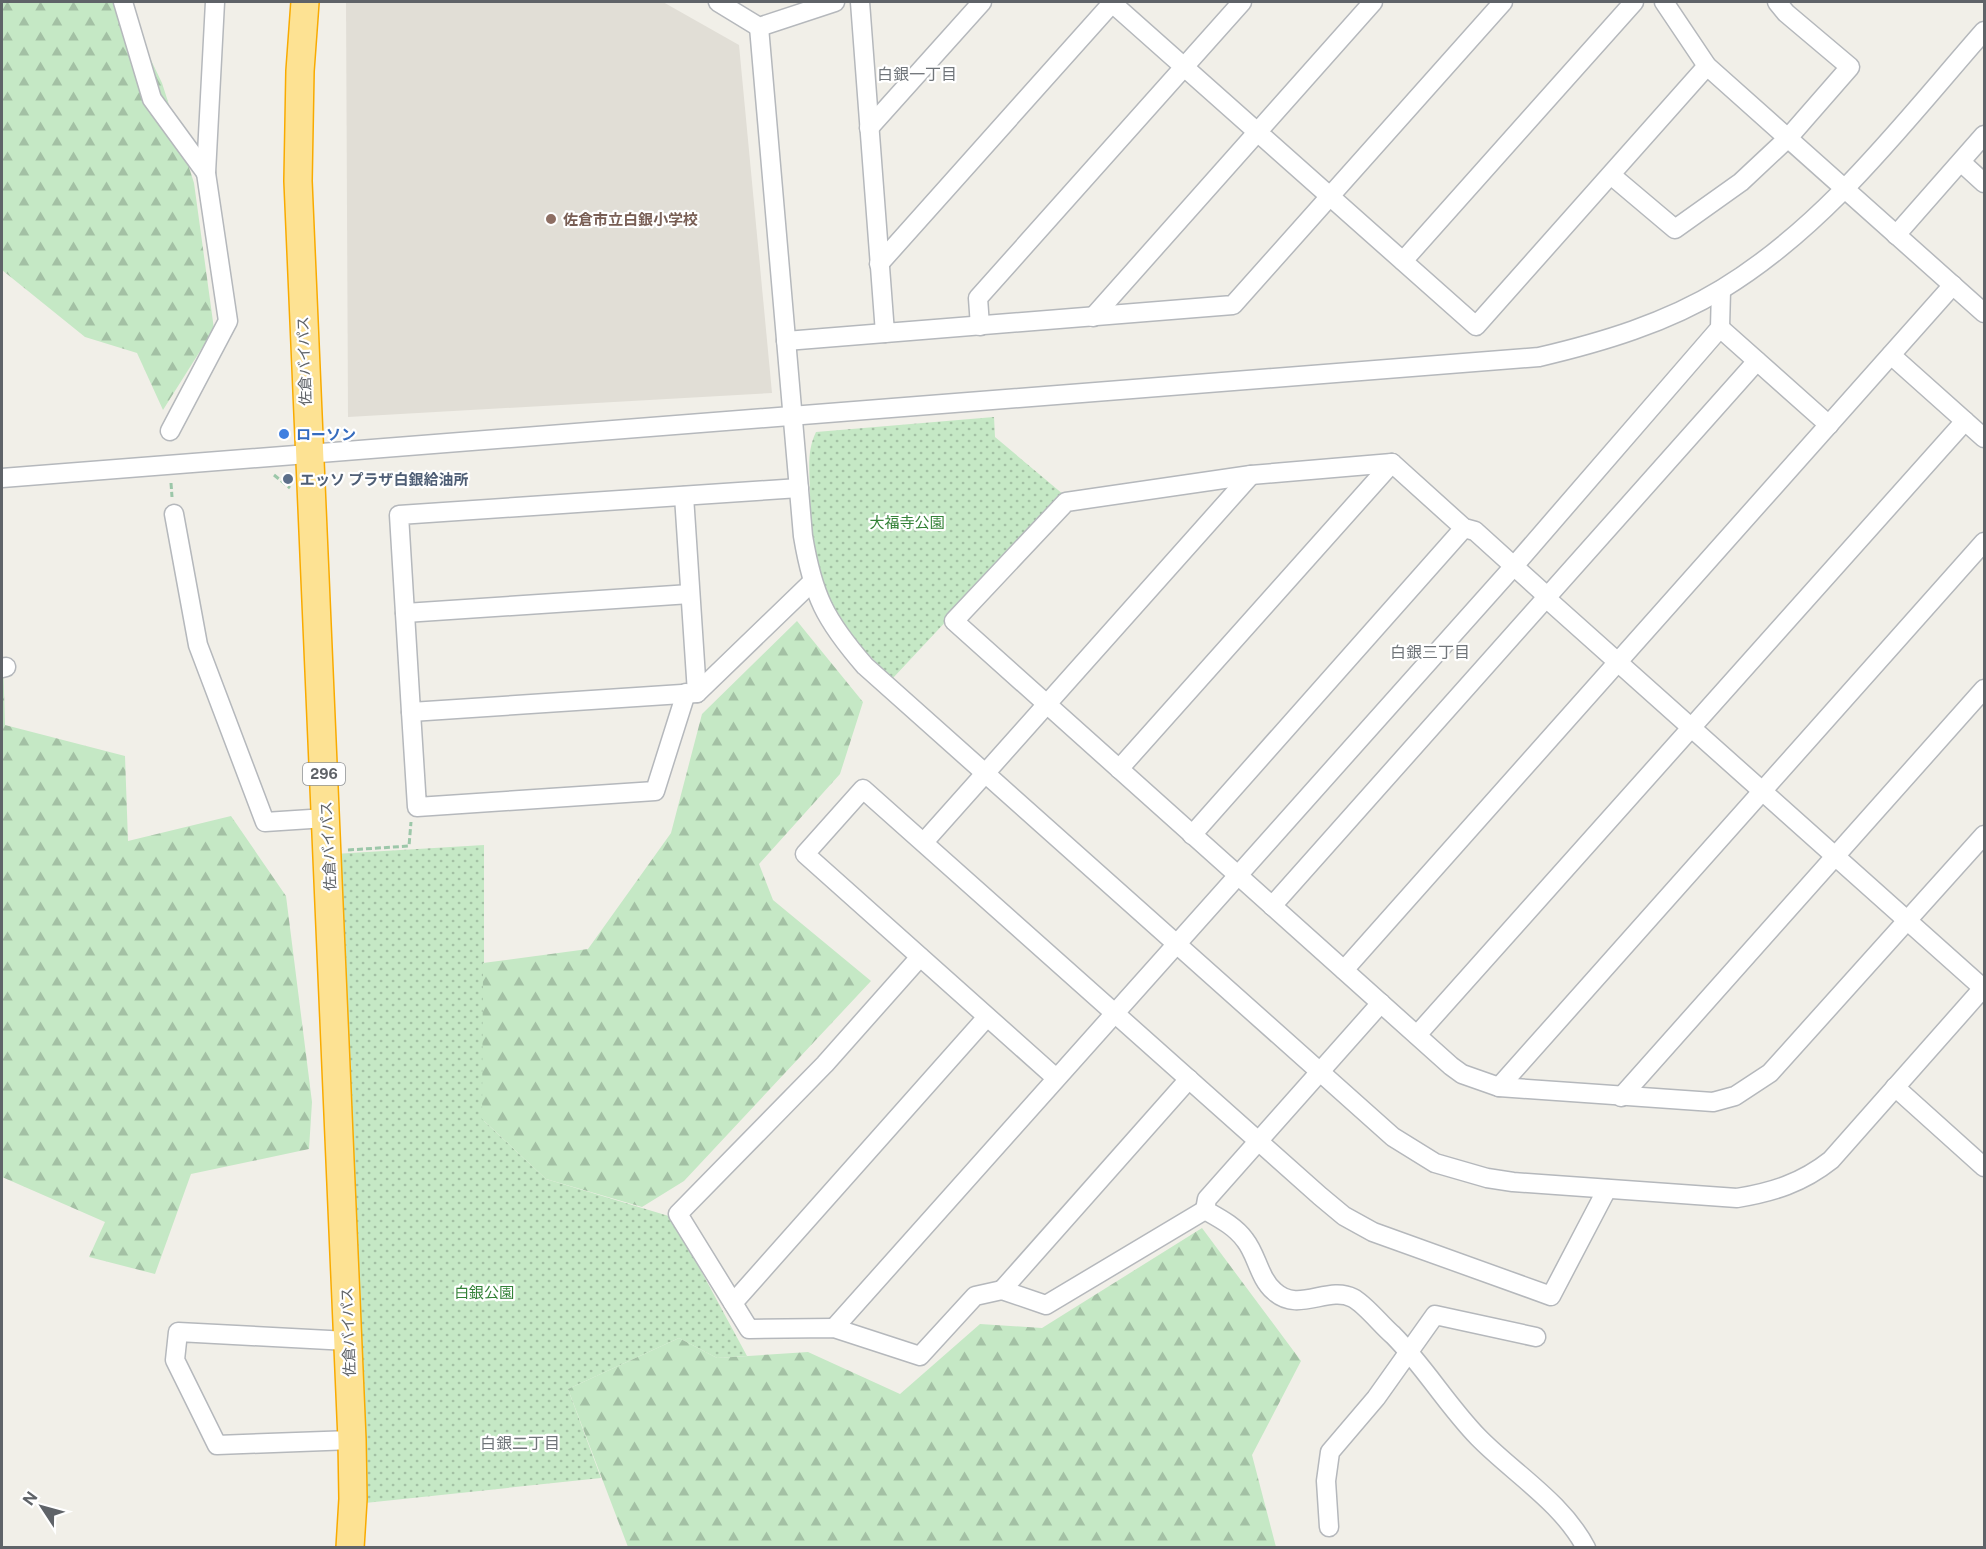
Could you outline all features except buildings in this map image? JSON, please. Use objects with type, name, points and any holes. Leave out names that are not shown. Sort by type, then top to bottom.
[{"type":"highway","name":"佐倉バイパス","points":[[305,2],[300,70],[298,180],[352,1440],[353,1499],[350,1548]]},
{"type":"street","points":[[123,2],[152,99],[206,173]]},
{"type":"street","points":[[170,431],[228,321],[206,173],[215,2]]},
{"type":"street","points":[[718,2],[759,27],[836,2]]},
{"type":"street","points":[[860,2],[885,333]]},
{"type":"street","points":[[869,128],[982,2]]},
{"type":"street","points":[[879,264],[1112,2],[1476,326],[1707,66]]},
{"type":"street","points":[[980,326],[978,298],[1242,2]]},
{"type":"street","points":[[1093,317],[1373,2]]},
{"type":"street","points":[[786,341],[1233,305],[1503,2]]},
{"type":"street","points":[[1403,261],[1634,2]]},
{"type":"street","points":[[1664,2],[1707,66],[1984,313]]},
{"type":"street","points":[[1611,174],[1675,229],[1741,182],[1788,138],[1850,67],[1785,13],[1776,2]]},
{"type":"street","points":[[759,27],[803,536],[812,582],[832,626],[865,666],[1393,1137],[1435,1163],[1458,1172],[1513,1182],[1737,1198],[1765,1194],[1813,1174],[1831,1160],[1984,988],[1907,920],[1836,856],[1691,728],[1475,531],[1464,528],[1392,463],[1251,475],[1066,502],[954,621],[1462,1074],[1499,1087],[1621,1097],[1713,1102],[1735,1096],[1770,1073],[1907,920],[1984,835]]},
{"type":"street","points":[[2,478],[1539,357],[1624,335],[1721,290],[1773,254],[1845,188],[1984,31]]},
{"type":"street","points":[[1896,234],[1984,135]]},
{"type":"street","points":[[1960,162],[1984,183]]},
{"type":"street","points":[[1344,970],[1953,285]]},
{"type":"street","points":[[834,1328],[1175,943],[1514,566],[1720,328],[1721,290]]},
{"type":"street","points":[[1720,328],[1829,425]]},
{"type":"street","points":[[1891,355],[1984,438]]},
{"type":"street","points":[[1272,906],[1757,361]]},
{"type":"street","points":[[1417,1035],[1965,421]]},
{"type":"street","points":[[1119,769],[1392,463]]},
{"type":"street","points":[[924,842],[1251,475]]},
{"type":"street","points":[[684,496],[690,594],[692,693],[655,790],[417,807],[399,515],[799,488]]},
{"type":"street","points":[[174,514],[198,645],[265,822],[326,818]]},
{"type":"street","points":[[1192,835],[1464,528]]},
{"type":"street","points":[[1499,1087],[1984,542]]},
{"type":"street","points":[[411,712],[692,693],[812,582]]},
{"type":"street","points":[[405,613],[690,594]]},
{"type":"street","points":[[1621,1097],[1984,689]]},
{"type":"street","points":[[1056,1078],[805,854],[863,789],[1344,1216],[1373,1233],[1551,1296],[1607,1189]]},
{"type":"street","points":[[920,957],[825,1064],[678,1214],[749,1329],[834,1328],[920,1356],[975,1296],[1002,1290],[1046,1305],[1205,1210],[1207,1199],[1381,1004]]},
{"type":"street","points":[[733,1303],[987,1017]]},
{"type":"street","points":[[1002,1290],[1189,1079]]},
{"type":"street","points":[[1895,1087],[1984,1167]]},
{"type":"street","points":[[1205,1210],[1232,1227],[1245,1240],[1266,1281],[1275,1292],[1291,1301],[1340,1295],[1353,1298],[1408,1351],[1437,1391],[1479,1438],[1544,1496],[1586,1548]]},
{"type":"street","points":[[1329,1527],[1326,1482],[1330,1452],[1376,1398],[1435,1315],[1536,1337]]},
{"type":"street","points":[[348,1341],[178,1332],[175,1360],[217,1445],[352,1440]]},
{"type":"path","points":[[328,852],[409,846],[411,821],[417,807]]},
{"type":"shaded area","name":"佐倉市立白銀小学校","points":[[346,2],[663,2],[739,45],[772,393],[348,417]]},
{"type":"green space","points":[[2,2],[123,2],[162,83],[194,183],[214,329],[163,410],[137,353],[85,337],[2,270]]},
{"type":"green space","name":"大福寺公園","points":[[994,417],[995,437],[1064,495],[893,678],[853,637],[828,598],[820,577],[812,526],[809,463],[816,432]]},
{"type":"green space","points":[[797,621],[863,702],[840,774],[759,864],[773,900],[871,981],[684,1181],[642,1207],[546,1179],[482,1119],[483,963],[588,949],[671,833],[702,714]]},
{"type":"green space","points":[[2,625],[5,725],[125,756],[128,841],[231,816],[286,896],[312,1102],[309,1149],[191,1174],[155,1274],[89,1257],[105,1222],[2,1177]]},
{"type":"green space","name":"白銀公園","points":[[484,845],[484,1121],[546,1179],[672,1217],[747,1356],[717,1358],[679,1338],[568,1389],[601,1478],[365,1503],[334,854]]},
{"type":"green space","points":[[1202,1228],[1301,1361],[1252,1455],[1276,1547],[628,1547],[568,1389],[679,1338],[717,1358],[808,1352],[900,1394],[980,1324],[1042,1328]]},
{"type":"place","name":"佐倉市立白銀小学校","points":[[551,219]]},
{"type":"place","name":"ローソン","points":[[284,434]]},
{"type":"place","name":"エッソ プラザ白銀給油所","points":[[288,479]]},
{"type":"district","name":"白銀一丁目","points":[[917,74]]},
{"type":"district","name":"白銀三丁目","points":[[1430,652]]},
{"type":"district","name":"白銀二丁目","points":[[520,1443]]}]
